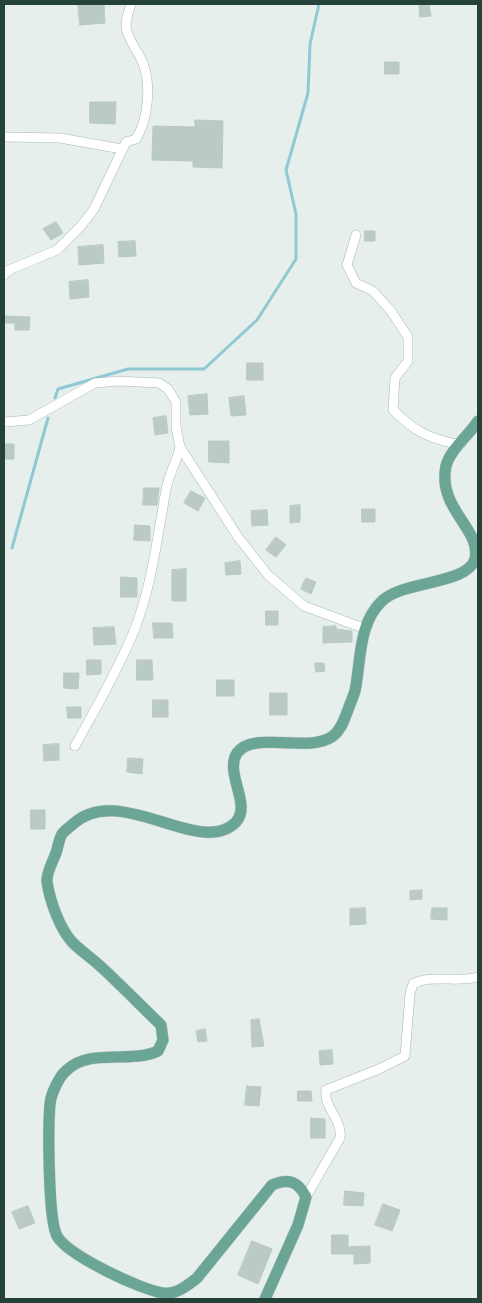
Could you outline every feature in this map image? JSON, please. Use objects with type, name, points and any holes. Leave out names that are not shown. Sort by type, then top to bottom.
[{"type":"main road","points":[[265,1299],[298,1225],[306,1197],[301,1188],[292,1181],[283,1180],[272,1185],[197,1278],[173,1292],[164,1293],[125,1279],[71,1252],[62,1244],[56,1234],[52,1215],[50,1102],[56,1087],[66,1070],[84,1060],[146,1056],[158,1051],[163,1040],[160,1025],[72,941],[59,920],[46,879],[62,834],[81,817],[100,811],[122,810],[182,828],[205,832],[224,829],[237,820],[241,808],[234,777],[237,754],[245,747],[257,743],[320,742],[334,736],[342,727],[354,692],[366,629],[373,611],[382,600],[403,588],[458,575],[468,569],[476,557],[474,536],[449,500],[445,484],[446,466],[478,422]]},
{"type":"street","points":[[4,275],[9,270],[56,250],[81,226],[94,209],[126,142],[136,139],[142,129],[145,115],[147,76],[127,31],[131,4]]},
{"type":"street","points":[[4,137],[60,138],[122,149]]},
{"type":"street","points":[[356,235],[347,265],[356,282],[373,291],[391,311],[408,337],[408,361],[395,378],[393,410],[410,428],[430,439],[460,445]]},
{"type":"street","points":[[4,422],[29,420],[95,383],[118,381],[159,383],[168,389],[176,402],[176,427],[180,447],[238,537],[268,575],[304,606],[366,629]]},
{"type":"street","points":[[75,746],[122,661],[135,630],[157,551],[166,487],[176,465],[180,447]]},
{"type":"street","points":[[306,1197],[340,1138],[341,1131],[326,1099],[326,1090],[405,1056],[410,994],[413,984],[427,979],[454,981],[478,977]]},
{"type":"building","points":[[78,4],[104,4],[105,23],[80,25]]},
{"type":"building","points":[[429,5],[431,16],[420,17],[419,6]]},
{"type":"building","points":[[385,62],[399,62],[399,74],[385,74]]},
{"type":"building","points":[[90,102],[116,102],[115,124],[90,123]]},
{"type":"building","points":[[195,120],[223,121],[222,168],[193,167],[193,161],[152,160],[153,126],[195,127]]},
{"type":"building","points":[[56,222],[63,233],[51,240],[43,229]]},
{"type":"building","points":[[365,231],[375,231],[375,241],[365,241]]},
{"type":"building","points":[[135,241],[136,256],[119,257],[118,242]]},
{"type":"building","points":[[103,245],[104,263],[79,265],[78,247]]},
{"type":"building","points":[[88,280],[89,297],[70,299],[69,282]]},
{"type":"building","points":[[4,316],[30,317],[29,330],[15,330],[15,323],[4,323]]},
{"type":"building","points":[[247,363],[263,363],[263,380],[247,380]]},
{"type":"building","points":[[207,394],[208,414],[190,415],[188,396]]},
{"type":"building","points":[[244,396],[246,415],[231,416],[229,398]]},
{"type":"building","points":[[166,416],[168,433],[155,435],[153,418]]},
{"type":"building","points":[[209,441],[229,441],[229,463],[209,462]]},
{"type":"building","points":[[4,444],[14,444],[14,459],[4,459]]},
{"type":"building","points":[[144,488],[159,488],[157,505],[143,505]]},
{"type":"building","points":[[191,491],[205,498],[198,511],[184,503]]},
{"type":"building","points":[[300,505],[300,522],[290,523],[290,506]]},
{"type":"building","points":[[362,509],[375,509],[375,522],[362,522]]},
{"type":"building","points":[[267,510],[268,525],[252,526],[251,511]]},
{"type":"building","points":[[135,525],[150,526],[150,541],[134,540]]},
{"type":"building","points":[[276,537],[286,545],[276,557],[266,550]]},
{"type":"building","points":[[240,561],[241,574],[226,575],[225,563]]},
{"type":"building","points":[[186,569],[186,601],[172,601],[172,570]]},
{"type":"building","points":[[121,577],[137,578],[137,597],[121,597]]},
{"type":"building","points":[[306,578],[316,582],[311,594],[301,589]]},
{"type":"building","points":[[266,611],[278,611],[278,625],[266,625]]},
{"type":"building","points":[[153,623],[172,623],[173,638],[154,638]]},
{"type":"building","points":[[336,626],[336,629],[352,631],[352,642],[323,643],[323,627]]},
{"type":"building","points":[[114,627],[116,644],[94,645],[93,628]]},
{"type":"building","points":[[87,660],[101,660],[101,674],[87,675]]},
{"type":"building","points":[[137,660],[152,660],[153,680],[137,680]]},
{"type":"building","points":[[315,663],[324,663],[325,671],[316,672]]},
{"type":"building","points":[[64,673],[79,673],[78,689],[64,688]]},
{"type":"building","points":[[217,680],[234,680],[234,696],[217,696]]},
{"type":"building","points":[[270,693],[287,693],[287,715],[270,715]]},
{"type":"building","points":[[153,700],[168,700],[168,717],[153,717]]},
{"type":"building","points":[[67,707],[81,707],[81,718],[68,718]]},
{"type":"building","points":[[59,744],[59,760],[44,761],[43,745]]},
{"type":"building","points":[[128,758],[143,759],[142,774],[127,772]]},
{"type":"building","points":[[31,810],[45,810],[45,829],[31,829]]},
{"type":"building","points":[[422,890],[422,899],[410,900],[410,891]]},
{"type":"building","points":[[365,908],[366,924],[350,925],[350,909]]},
{"type":"building","points":[[432,908],[447,908],[447,920],[431,919]]},
{"type":"building","points":[[259,1019],[264,1046],[252,1047],[251,1020]]},
{"type":"building","points":[[205,1029],[207,1041],[198,1042],[196,1031]]},
{"type":"building","points":[[332,1050],[333,1064],[320,1065],[319,1051]]},
{"type":"building","points":[[247,1086],[261,1087],[259,1106],[245,1105]]},
{"type":"building","points":[[298,1091],[311,1091],[312,1101],[298,1101]]},
{"type":"building","points":[[311,1118],[325,1119],[325,1138],[311,1138]]},
{"type":"building","points":[[345,1191],[364,1193],[363,1206],[344,1205]]},
{"type":"building","points":[[383,1204],[400,1210],[392,1231],[375,1225]]},
{"type":"building","points":[[28,1206],[35,1223],[19,1229],[12,1212]]},
{"type":"building","points":[[332,1235],[348,1235],[348,1247],[370,1246],[370,1263],[354,1264],[354,1254],[332,1254]]},
{"type":"building","points":[[252,1241],[272,1249],[258,1284],[238,1275]]},
{"type":"waterway","points":[[55,398],[58,389],[128,369],[204,369],[257,320],[296,259],[296,214],[286,170],[308,93],[310,44],[319,4]]},
{"type":"waterway","points":[[12,548],[48,418]]}]
